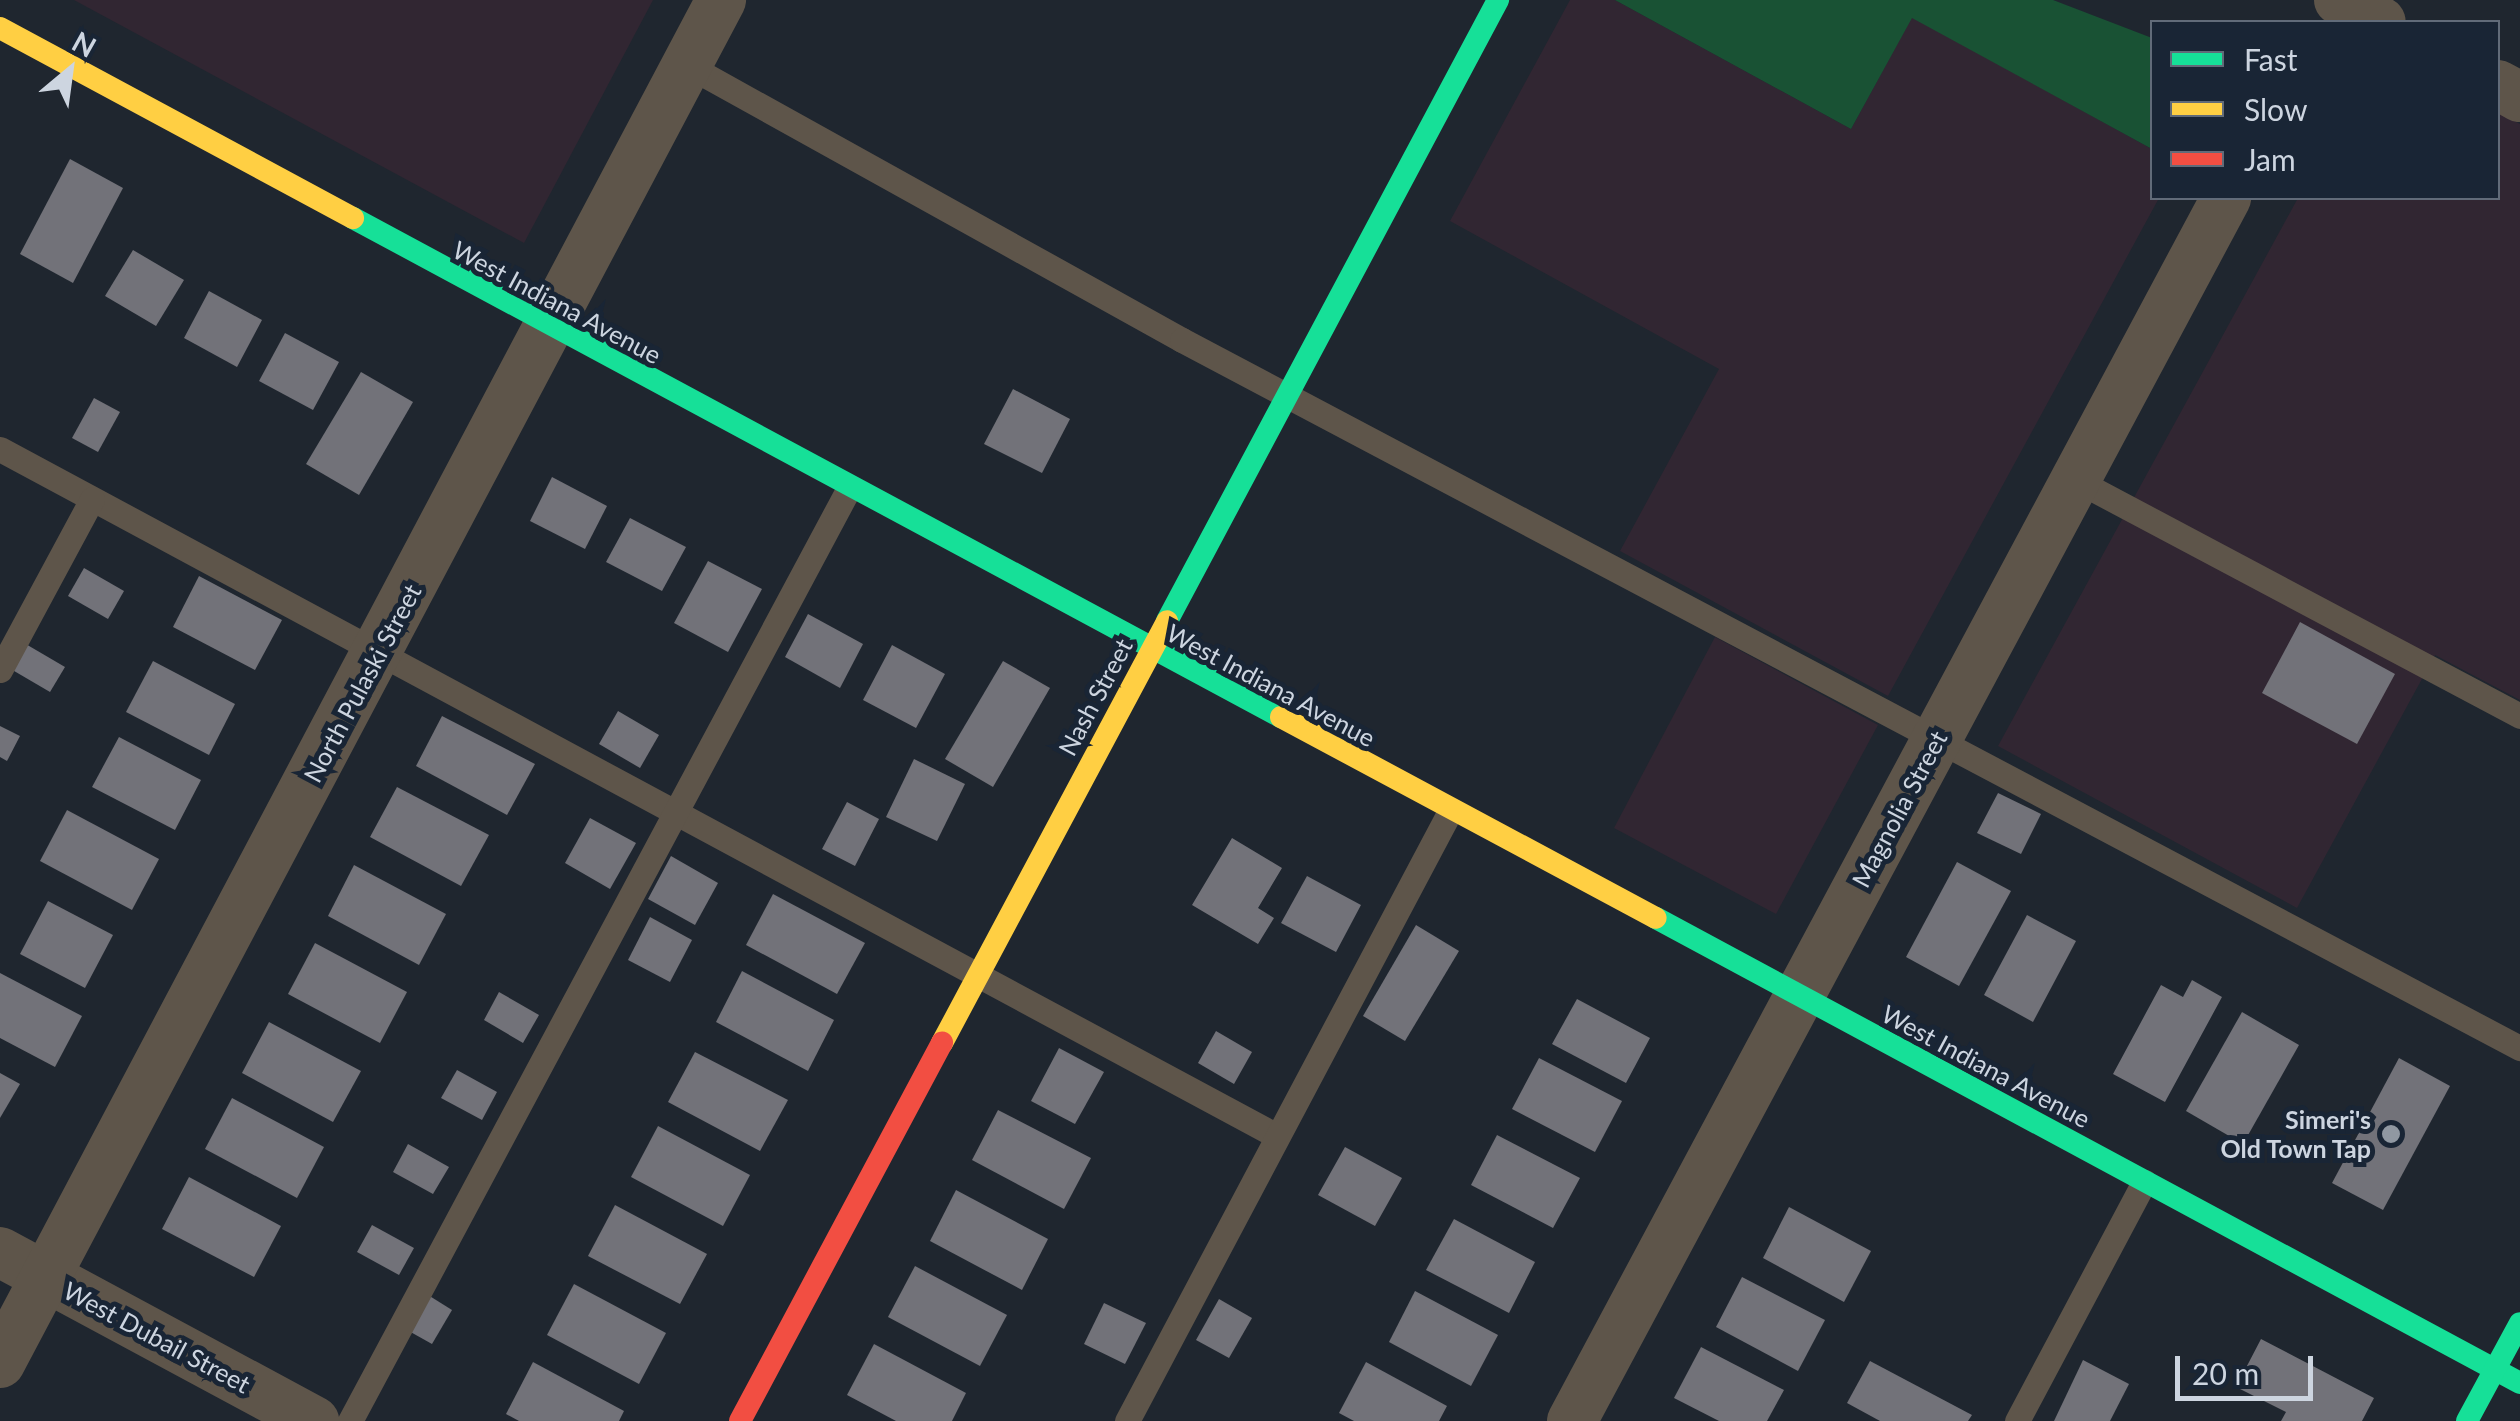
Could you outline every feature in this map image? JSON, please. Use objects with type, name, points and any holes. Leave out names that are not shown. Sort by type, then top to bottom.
[{"type":"street","name":"North Pulaski Street","points":[[0,1363],[550,330],[721,0]]},
{"type":"street","name":"Nash Street","points":[[740,1421],[1498,0]]},
{"type":"street","points":[[2338,0],[2377,20]]},
{"type":"street","name":"West Indiana Avenue","points":[[0,28],[550,330],[2520,1383]]},
{"type":"street","name":"Magnolia Street","points":[[1572,1421],[2225,200]]},
{"type":"street","name":"West Dubail Street","points":[[0,1252],[314,1421]]},
{"type":"street","points":[[2467,1421],[2520,1322]]},
{"type":"lane","points":[[687,65],[1286,394],[1937,735],[2520,1048]]},
{"type":"lane","points":[[0,450],[1276,1136]]},
{"type":"lane","points":[[2076,480],[2520,716]]},
{"type":"lane","points":[[350,1421],[848,490]]},
{"type":"lane","points":[[0,670],[92,499]]},
{"type":"lane","points":[[1127,1421],[1449,813]]},
{"type":"lane","points":[[2018,1421],[2144,1182]]},
{"type":"shaded area","points":[[74,0],[653,0],[524,243]]},
{"type":"shaded area","points":[[1570,0],[1615,0],[1851,129],[1912,17],[2150,148],[2150,200],[2158,200],[1888,696],[1620,551],[1719,369],[1450,221]]},
{"type":"shaded area","points":[[2500,113],[2520,124],[2520,700],[2435,655],[2297,908],[1998,746],[2297,200],[2500,200]]},
{"type":"shaded area","points":[[1715,637],[1878,725],[1776,914],[1614,828]]},
{"type":"green space","points":[[1615,0],[2053,0],[2150,37],[2150,148],[1912,18],[1851,129]]},
{"type":"building","points":[[70,159],[123,188],[73,283],[20,254]]},
{"type":"building","points":[[133,250],[184,280],[156,326],[105,296]]},
{"type":"building","points":[[209,291],[262,320],[237,367],[184,338]]},
{"type":"building","points":[[285,333],[339,362],[313,410],[259,381]]},
{"type":"building","points":[[361,372],[413,402],[359,495],[306,464]]},
{"type":"building","points":[[1013,389],[1070,419],[1042,473],[984,444]]},
{"type":"building","points":[[94,398],[120,412],[98,452],[72,438]]},
{"type":"building","points":[[552,477],[607,506],[585,549],[530,521]]},
{"type":"building","points":[[630,518],[686,547],[662,591],[606,562]]},
{"type":"building","points":[[708,561],[762,589],[728,652],[674,623]]},
{"type":"building","points":[[84,568],[124,591],[108,619],[68,596]]},
{"type":"building","points":[[199,576],[282,620],[255,670],[173,627]]},
{"type":"building","points":[[808,614],[863,644],[840,688],[785,657]]},
{"type":"building","points":[[2300,622],[2395,674],[2357,744],[2262,693]]},
{"type":"building","points":[[24,643],[65,667],[50,692],[9,668]]},
{"type":"building","points":[[892,645],[945,674],[916,728],[863,700]]},
{"type":"building","points":[[153,661],[235,704],[209,755],[126,712]]},
{"type":"building","points":[[1003,661],[1050,688],[993,787],[945,759]]},
{"type":"building","points":[[618,711],[659,735],[640,768],[599,744]]},
{"type":"building","points":[[442,716],[535,764],[507,815],[416,766]]},
{"type":"building","points":[[0,726],[20,736],[7,761],[0,757]]},
{"type":"building","points":[[119,737],[201,780],[175,830],[92,787]]},
{"type":"building","points":[[914,759],[965,784],[937,841],[886,817]]},
{"type":"building","points":[[397,787],[489,835],[461,886],[370,837]]},
{"type":"building","points":[[1998,793],[2041,814],[2021,854],[1977,833]]},
{"type":"building","points":[[847,802],[879,819],[855,866],[822,849]]},
{"type":"building","points":[[67,810],[159,859],[132,910],[40,861]]},
{"type":"building","points":[[590,818],[636,843],[610,889],[565,863]]},
{"type":"building","points":[[1232,838],[1282,868],[1258,908],[1274,918],[1258,944],[1192,905]]},
{"type":"building","points":[[671,856],[718,883],[695,925],[648,899]]},
{"type":"building","points":[[1957,862],[2011,891],[1959,986],[1906,957]]},
{"type":"building","points":[[354,865],[446,914],[419,965],[328,916]]},
{"type":"building","points":[[1307,876],[1361,905],[1336,952],[1281,923]]},
{"type":"building","points":[[773,894],[865,943],[837,994],[746,945]]},
{"type":"building","points":[[48,901],[113,935],[85,988],[20,954]]},
{"type":"building","points":[[2027,915],[2076,941],[2033,1022],[1984,995]]},
{"type":"building","points":[[650,917],[692,940],[670,982],[628,960]]},
{"type":"building","points":[[1416,925],[1459,951],[1405,1041],[1363,1016]]},
{"type":"building","points":[[315,943],[407,992],[380,1043],[288,994]]},
{"type":"building","points":[[742,971],[834,1020],[808,1071],[716,1022]]},
{"type":"building","points":[[0,973],[82,1016],[55,1067],[0,1038]]},
{"type":"building","points":[[2192,980],[2222,997],[2165,1102],[2113,1074],[2161,985],[2183,997]]},
{"type":"building","points":[[499,992],[539,1015],[523,1043],[484,1020]]},
{"type":"building","points":[[1577,999],[1650,1038],[1626,1083],[1552,1044]]},
{"type":"building","points":[[2242,1012],[2299,1045],[2243,1144],[2186,1111]]},
{"type":"building","points":[[269,1022],[361,1071],[333,1122],[242,1073]]},
{"type":"building","points":[[1216,1031],[1252,1052],[1234,1084],[1198,1063]]},
{"type":"building","points":[[1059,1048],[1104,1072],[1075,1124],[1031,1101]]},
{"type":"building","points":[[695,1052],[788,1100],[760,1151],[668,1102]]},
{"type":"building","points":[[1539,1058],[1622,1101],[1595,1152],[1512,1109]]},
{"type":"building","name":"Simeri's Old Town Tap","points":[[2399,1058],[2450,1086],[2383,1210],[2332,1183]]},
{"type":"building","points":[[457,1070],[497,1092],[482,1120],[441,1098]]},
{"type":"building","points":[[0,1073],[20,1084],[0,1118]]},
{"type":"building","points":[[232,1098],[324,1147],[297,1198],[205,1149]]},
{"type":"building","points":[[998,1110],[1091,1158],[1064,1209],[972,1160]]},
{"type":"building","points":[[658,1126],[750,1175],[723,1226],[631,1177]]},
{"type":"building","points":[[1497,1135],[1580,1178],[1553,1228],[1471,1185]]},
{"type":"building","points":[[408,1144],[449,1167],[433,1194],[393,1172]]},
{"type":"building","points":[[1345,1147],[1402,1178],[1375,1226],[1318,1195]]},
{"type":"building","points":[[189,1177],[281,1226],[254,1277],[162,1229]]},
{"type":"building","points":[[956,1190],[1048,1239],[1022,1290],[930,1241]]},
{"type":"building","points":[[615,1205],[707,1254],[680,1304],[588,1256]]},
{"type":"building","points":[[1789,1207],[1871,1251],[1844,1302],[1763,1258]]},
{"type":"building","points":[[1454,1219],[1535,1262],[1509,1313],[1426,1270]]},
{"type":"building","points":[[372,1225],[414,1248],[399,1275],[357,1252]]},
{"type":"building","points":[[915,1266],[1007,1315],[980,1366],[888,1317]]},
{"type":"building","points":[[1742,1277],[1825,1320],[1798,1371],[1716,1327]]},
{"type":"building","points":[[574,1284],[666,1333],[639,1384],[547,1335]]},
{"type":"building","points":[[1415,1291],[1498,1335],[1471,1386],[1389,1342]]},
{"type":"building","points":[[428,1295],[452,1310],[432,1344],[407,1330]]},
{"type":"building","points":[[1219,1299],[1252,1318],[1229,1358],[1196,1340]]},
{"type":"building","points":[[1104,1303],[1146,1323],[1125,1364],[1084,1344]]},
{"type":"building","points":[[2261,1339],[2374,1398],[2362,1421],[2281,1421],[2286,1412],[2236,1387]]},
{"type":"building","points":[[874,1344],[966,1393],[952,1421],[896,1421],[847,1395]]},
{"type":"building","points":[[1701,1347],[1784,1390],[1767,1421],[1719,1421],[1674,1398]]},
{"type":"building","points":[[2083,1360],[2129,1384],[2110,1421],[2054,1421]]},
{"type":"building","points":[[1870,1361],[1972,1415],[1968,1421],[1880,1421],[1847,1403]]},
{"type":"building","points":[[533,1362],[624,1411],[619,1421],[519,1421],[506,1414]]},
{"type":"building","points":[[1366,1362],[1447,1406],[1439,1421],[1354,1421],[1339,1413]]},
{"type":"traffic: fast","points":[[1167,621],[1498,0]]},
{"type":"traffic: fast","points":[[353,218],[1281,717]]},
{"type":"traffic: fast","points":[[1656,918],[2520,1383]]},
{"type":"traffic: fast","points":[[2467,1421],[2520,1323]]},
{"type":"traffic: slow","points":[[0,28],[353,218]]},
{"type":"traffic: slow","points":[[942,1043],[1167,621]]},
{"type":"traffic: slow","points":[[1281,717],[1656,918]]},
{"type":"traffic: jam","points":[[740,1421],[942,1043]]},
{"type":"place","name":"Simeri's Old Town Tap","points":[[2391,1134]]}]
